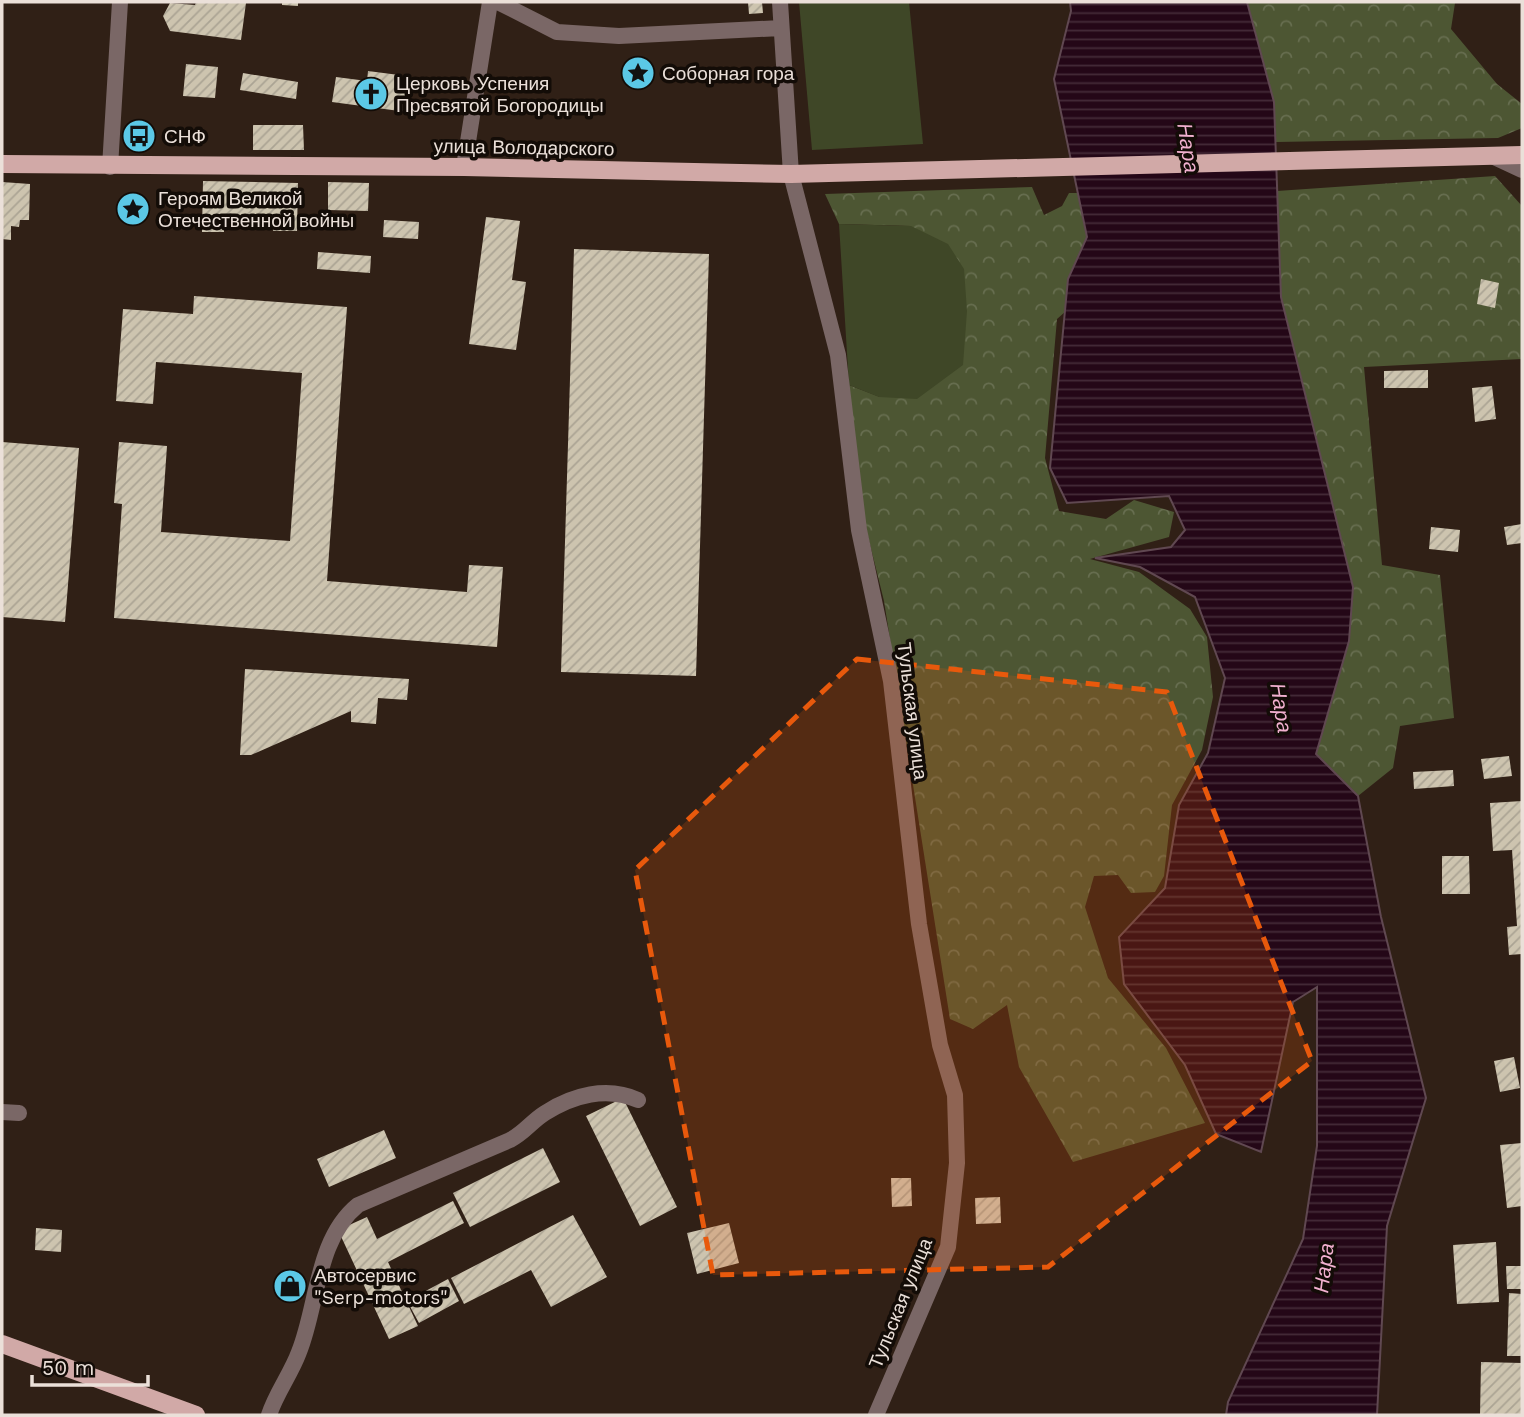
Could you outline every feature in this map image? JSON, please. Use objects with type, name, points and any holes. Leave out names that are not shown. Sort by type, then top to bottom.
[{"type":"main road","points":[[1492,156],[1522,147]]},
{"type":"main road","points":[[1492,156],[1522,155]]},
{"type":"main road","name":"улица Володарского","points":[[2,164],[110,167],[464,167],[791,174],[1492,156]]},
{"type":"main road","points":[[2,1344],[196,1415]]},
{"type":"street","points":[[110,167],[120,2]]},
{"type":"street","points":[[464,167],[490,2]]},
{"type":"street","points":[[498,2],[557,32],[619,36],[782,28]]},
{"type":"street","name":"Тульская улица","points":[[780,2],[791,174],[838,355],[859,530],[891,681],[919,924],[940,1045],[955,1095],[957,1163],[948,1247],[876,1415]]},
{"type":"street","points":[[1492,156],[1522,170]]},
{"type":"street","points":[[269,1415],[299,1353],[333,1234],[346,1215],[358,1205],[510,1140],[525,1132],[542,1115],[583,1095],[620,1091],[638,1100]]},
{"type":"street","points":[[2,1112],[19,1113]]},
{"type":"highlighted area","points":[[857,659],[1167,692],[1312,1061],[1048,1267],[713,1275],[635,870]]},
{"type":"green space","points":[[799,2],[909,2],[923,144],[812,150]]},
{"type":"green space","points":[[1247,2],[1455,3],[1451,29],[1497,84],[1522,104],[1522,128],[1498,138],[1276,142],[1274,102]]},
{"type":"green space","points":[[1495,176],[1522,206],[1522,359],[1364,367],[1382,565],[1440,575],[1454,718],[1400,726],[1393,768],[1358,796],[1316,754],[1349,641],[1353,587],[1281,297],[1277,191]]},
{"type":"green space","points":[[1032,187],[1044,215],[1062,206],[1069,193],[1113,193],[1092,288],[1057,319],[1045,458],[1059,511],[1106,519],[1134,500],[1174,512],[1169,537],[1090,559],[1139,572],[1190,609],[1207,637],[1213,697],[1202,750],[1172,805],[1164,876],[1155,892],[1131,893],[1118,875],[1094,876],[1085,907],[1108,978],[1166,1048],[1205,1123],[1073,1162],[1019,1067],[1007,1005],[973,1029],[950,1019],[884,601],[861,508],[849,385],[880,397],[911,226],[839,224],[825,194]]},
{"type":"green space","points":[[839,224],[911,226],[948,244],[964,269],[967,311],[963,365],[917,399],[879,397],[849,385]]},
{"type":"water","name":"Нара","points":[[1070,2],[1247,2],[1274,102],[1281,297],[1353,587],[1349,641],[1316,754],[1358,796],[1381,917],[1426,1098],[1387,1226],[1377,1415],[1226,1415],[1228,1402],[1303,1239],[1317,1146],[1317,987],[1293,1002],[1261,1152],[1216,1134],[1185,1065],[1124,984],[1119,937],[1165,888],[1179,805],[1208,753],[1225,678],[1195,597],[1140,567],[1095,558],[1171,547],[1185,530],[1169,496],[1067,503],[1050,468],[1068,279],[1087,237],[1054,79],[1071,11]]},
{"type":"building","points":[[196,2],[246,3],[241,40],[170,31],[163,16],[170,3],[195,5]]},
{"type":"building","points":[[282,2],[298,2],[298,6],[282,5]]},
{"type":"building","points":[[748,2],[762,2],[763,13],[749,14]]},
{"type":"building","points":[[186,64],[218,67],[215,98],[183,96]]},
{"type":"building","name":"Церковь Успения Пресвятой Богородицы","points":[[368,71],[399,75],[397,85],[410,87],[407,112],[332,102],[336,77],[367,81]]},
{"type":"building","points":[[243,73],[298,82],[296,99],[240,90]]},
{"type":"building","points":[[253,125],[303,125],[304,150],[253,150]]},
{"type":"building","points":[[203,181],[298,183],[297,231],[273,231],[274,218],[224,217],[224,232],[202,232]]},
{"type":"building","points":[[2,182],[30,184],[29,220],[20,220],[19,227],[11,226],[11,240],[2,239]]},
{"type":"building","points":[[328,182],[369,183],[368,211],[328,210]]},
{"type":"building","points":[[486,217],[520,221],[512,280],[526,282],[516,350],[469,344]]},
{"type":"building","points":[[384,220],[419,222],[418,239],[383,237]]},
{"type":"building","points":[[574,249],[709,254],[696,676],[561,672]]},
{"type":"building","points":[[318,252],[371,256],[370,273],[317,269]]},
{"type":"building","points":[[1481,279],[1499,283],[1495,308],[1477,304]]},
{"type":"building","points":[[194,296],[347,307],[327,581],[467,592],[469,565],[503,567],[497,647],[114,618],[122,504],[114,503],[119,442],[167,446],[161,532],[290,541],[302,373],[156,362],[153,404],[116,401],[123,309],[193,314]]},
{"type":"building","points":[[1428,370],[1428,388],[1384,388],[1384,371]]},
{"type":"building","points":[[1492,386],[1496,419],[1475,422],[1472,388]]},
{"type":"building","points":[[2,442],[79,448],[65,622],[2,617]]},
{"type":"building","points":[[1522,524],[1522,543],[1507,545],[1504,527]]},
{"type":"building","points":[[1431,527],[1460,530],[1458,552],[1429,549]]},
{"type":"building","points":[[245,669],[409,679],[407,700],[378,698],[376,724],[351,722],[351,711],[251,755],[240,755]]},
{"type":"building","points":[[1509,756],[1512,776],[1484,779],[1481,759]]},
{"type":"building","points":[[1453,770],[1454,786],[1414,789],[1413,772]]},
{"type":"building","points":[[1522,801],[1522,954],[1509,955],[1507,927],[1517,926],[1512,850],[1493,851],[1490,803]]},
{"type":"building","points":[[1442,856],[1469,856],[1470,894],[1442,894]]},
{"type":"building","points":[[1514,1057],[1520,1088],[1500,1092],[1494,1061]]},
{"type":"building","points":[[623,1098],[677,1207],[640,1226],[586,1116]]},
{"type":"building","points":[[384,1130],[396,1158],[329,1187],[317,1159]]},
{"type":"building","points":[[1522,1143],[1522,1206],[1507,1208],[1500,1145]]},
{"type":"building","points":[[543,1148],[560,1182],[470,1227],[453,1193]]},
{"type":"building","points":[[891,1178],[911,1178],[912,1206],[892,1207]]},
{"type":"building","points":[[1000,1197],[1001,1223],[976,1224],[975,1198]]},
{"type":"building","points":[[453,1201],[464,1223],[388,1262],[418,1326],[389,1339],[338,1230],[367,1217],[377,1239]]},
{"type":"building","points":[[573,1215],[607,1277],[551,1307],[531,1270],[464,1304],[451,1278]]},
{"type":"building","points":[[729,1223],[739,1263],[697,1274],[687,1233]]},
{"type":"building","points":[[36,1228],[62,1230],[61,1252],[35,1250]]},
{"type":"building","points":[[1496,1242],[1499,1302],[1457,1304],[1453,1245]]},
{"type":"building","points":[[1506,1266],[1522,1266],[1522,1289],[1507,1289]]},
{"type":"building","points":[[448,1279],[459,1301],[419,1323],[407,1301]]},
{"type":"building","points":[[1509,1293],[1522,1294],[1522,1356],[1507,1356]]},
{"type":"building","points":[[1481,1362],[1522,1363],[1522,1415],[1480,1415]]},
{"type":"place","name":"Соборная гора","points":[[638,73]]},
{"type":"place","name":"Церковь Успения Пресвятой Богородицы","points":[[371,94]]},
{"type":"place","name":"СНФ","points":[[139,136]]},
{"type":"place","name":"Героям Великой Отечественной войны","points":[[133,209]]},
{"type":"place","name":"Автосервис \"Serp-motors\"","points":[[290,1286]]}]
